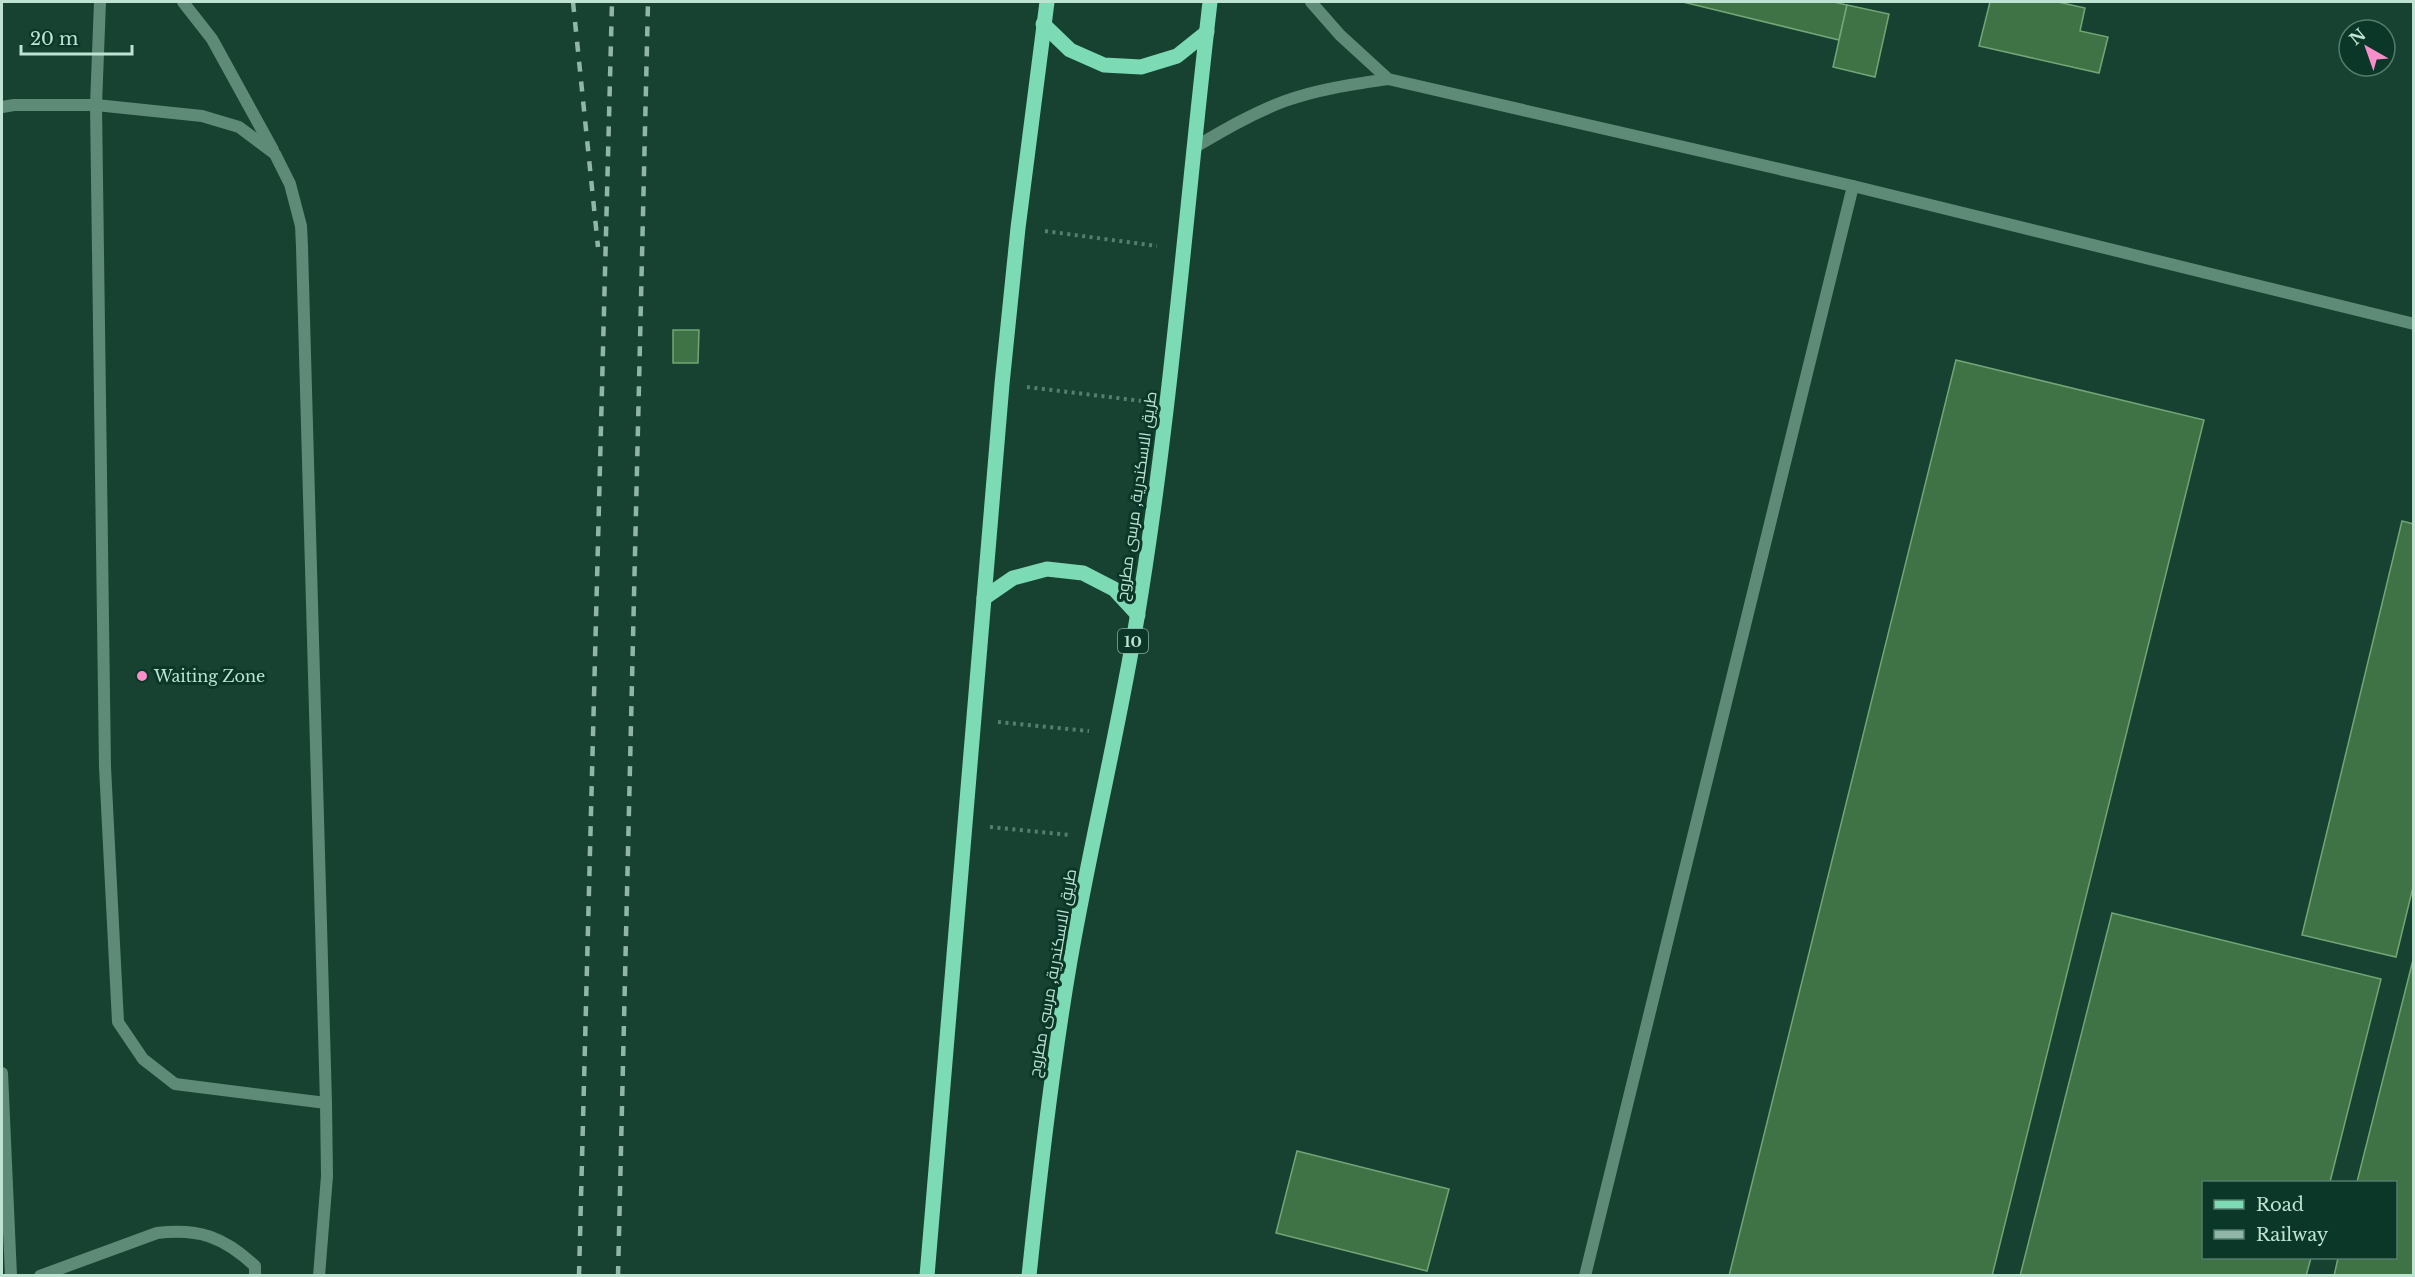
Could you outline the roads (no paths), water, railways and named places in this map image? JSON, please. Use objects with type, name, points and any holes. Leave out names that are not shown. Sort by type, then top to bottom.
[{"type":"main road","points":[[927,1275],[1002,384],[1018,228],[1047,2]]},
{"type":"main road","name":"طريق الاسكندرية, مرسى مطروح","points":[[1029,1275],[1053,1069],[1071,958],[1117,733],[1138,615],[1166,404],[1210,2]]},
{"type":"main road","points":[[1043,24],[1070,50],[1104,65],[1141,67],[1177,56],[1207,32]]},
{"type":"main road","points":[[984,598],[1013,578],[1047,569],[1083,573],[1114,589],[1138,615]]},
{"type":"street","points":[[100,2],[96,105],[105,767],[118,1022],[144,1059],[175,1083],[326,1103]]},
{"type":"street","points":[[183,2],[212,39],[275,153],[290,184],[301,226],[326,1103],[327,1176],[319,1275]]},
{"type":"street","points":[[1311,2],[1340,34],[1388,79]]},
{"type":"street","points":[[1195,147],[1239,121],[1287,100],[1337,86],[1388,79],[1853,186],[2414,324]]},
{"type":"street","points":[[2,107],[96,105],[202,116],[239,127],[275,153]]},
{"type":"street","points":[[1585,1275],[1853,186]]},
{"type":"street","points":[[2,1073],[11,1275]]},
{"type":"street","points":[[40,1275],[157,1233],[177,1231],[197,1232],[229,1245],[255,1266],[255,1275]]},
{"type":"railway","points":[[573,2],[598,247]]},
{"type":"railway","points":[[579,1276],[612,2]]},
{"type":"railway","points":[[618,1276],[648,2]]},
{"type":"place","name":"Waiting Zone","points":[[142,676]]}]
